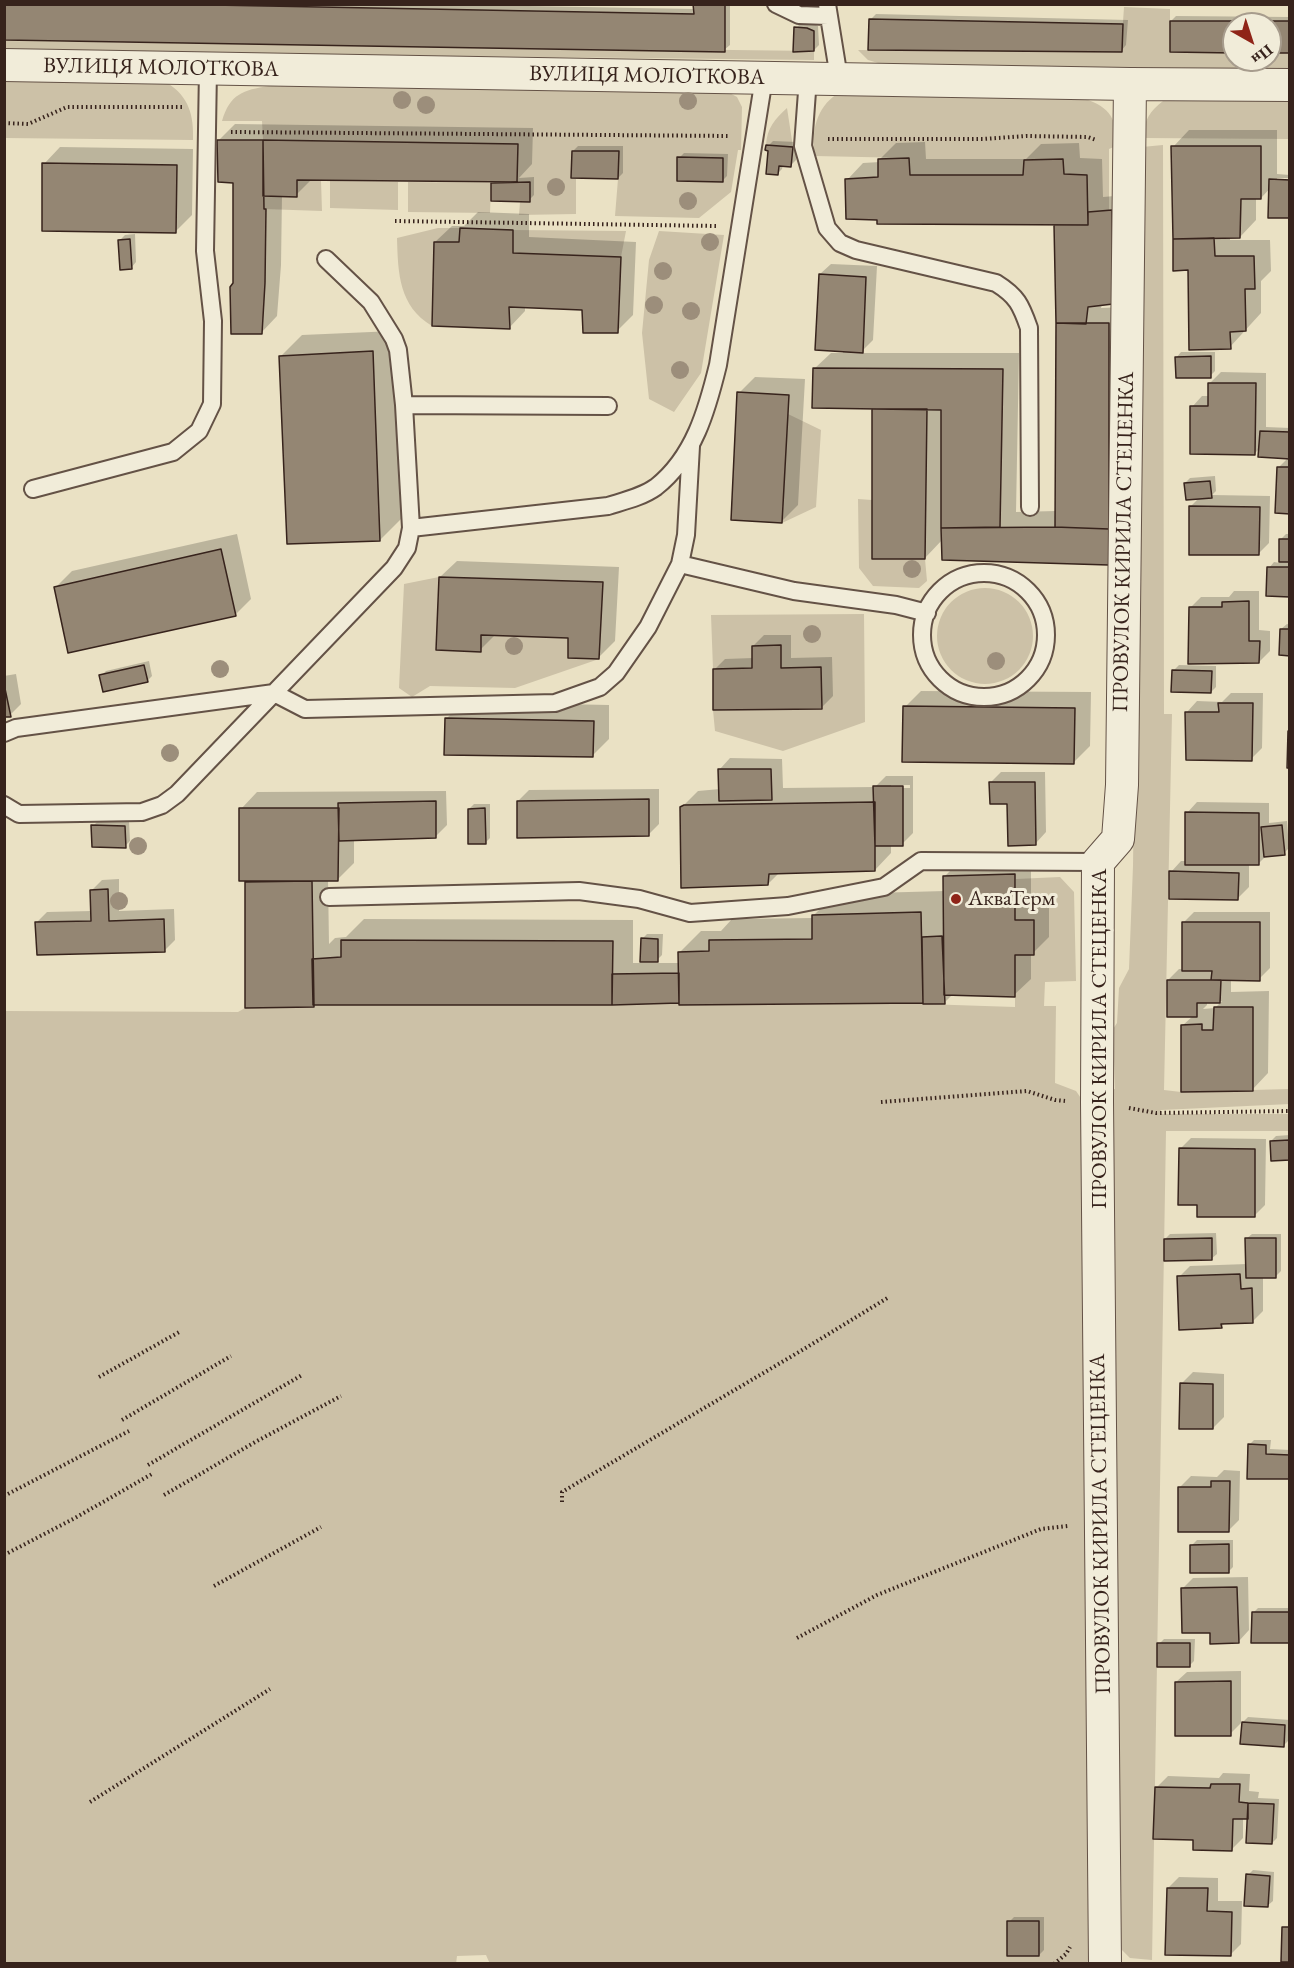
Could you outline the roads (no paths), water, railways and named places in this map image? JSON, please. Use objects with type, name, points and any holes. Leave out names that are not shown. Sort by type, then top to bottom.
[{"type":"street","name":"ВУЛИЦЯ МОЛОТКОВА","points":[[4,65],[1290,85]]},
{"type":"street","name":"ПРОВУЛОК КИРИЛА СТЕЦЕНКА","points":[[1105,1964],[1097,1102],[1098,862],[1118,839],[1122,785],[1130,84]]},
{"type":"lane","points":[[776,4],[799,15],[827,10],[839,78]]},
{"type":"lane","points":[[33,489],[173,452],[200,431],[212,404],[213,321],[205,251],[205,132],[208,69]]},
{"type":"lane","points":[[411,528],[608,506],[636,498],[655,488],[674,469],[691,446],[707,408],[718,365],[764,78]]},
{"type":"lane","points":[[808,78],[803,147],[826,228],[840,243],[856,250],[996,283],[1012,293],[1022,308],[1029,328],[1030,507]]},
{"type":"lane","points":[[4,805],[20,814],[142,812],[162,805],[177,794],[394,568],[407,548],[411,528],[404,405],[398,350],[389,327],[371,302],[326,259]]},
{"type":"lane","points":[[404,405],[608,406]]},
{"type":"lane","points":[[4,733],[16,728],[274,693],[305,709],[555,703],[600,687],[616,673],[648,627],[680,564],[686,535],[691,446]]},
{"type":"lane","points":[[680,564],[794,591],[896,604],[927,613]]},
{"type":"lane","points":[[981,573],[1001,575],[1019,584],[1034,597],[1043,615],[1047,635],[1044,654],[1034,673],[1019,688],[999,696],[978,697],[958,692],[940,680],[928,663],[922,643],[923,622],[927,613],[931,603],[944,588],[962,577],[981,573]]},
{"type":"lane","points":[[329,897],[579,891],[639,899],[690,913],[788,906],[884,887],[921,861],[1098,862]]},
{"type":"place","name":"АкваТерм","points":[[956,899]]}]
